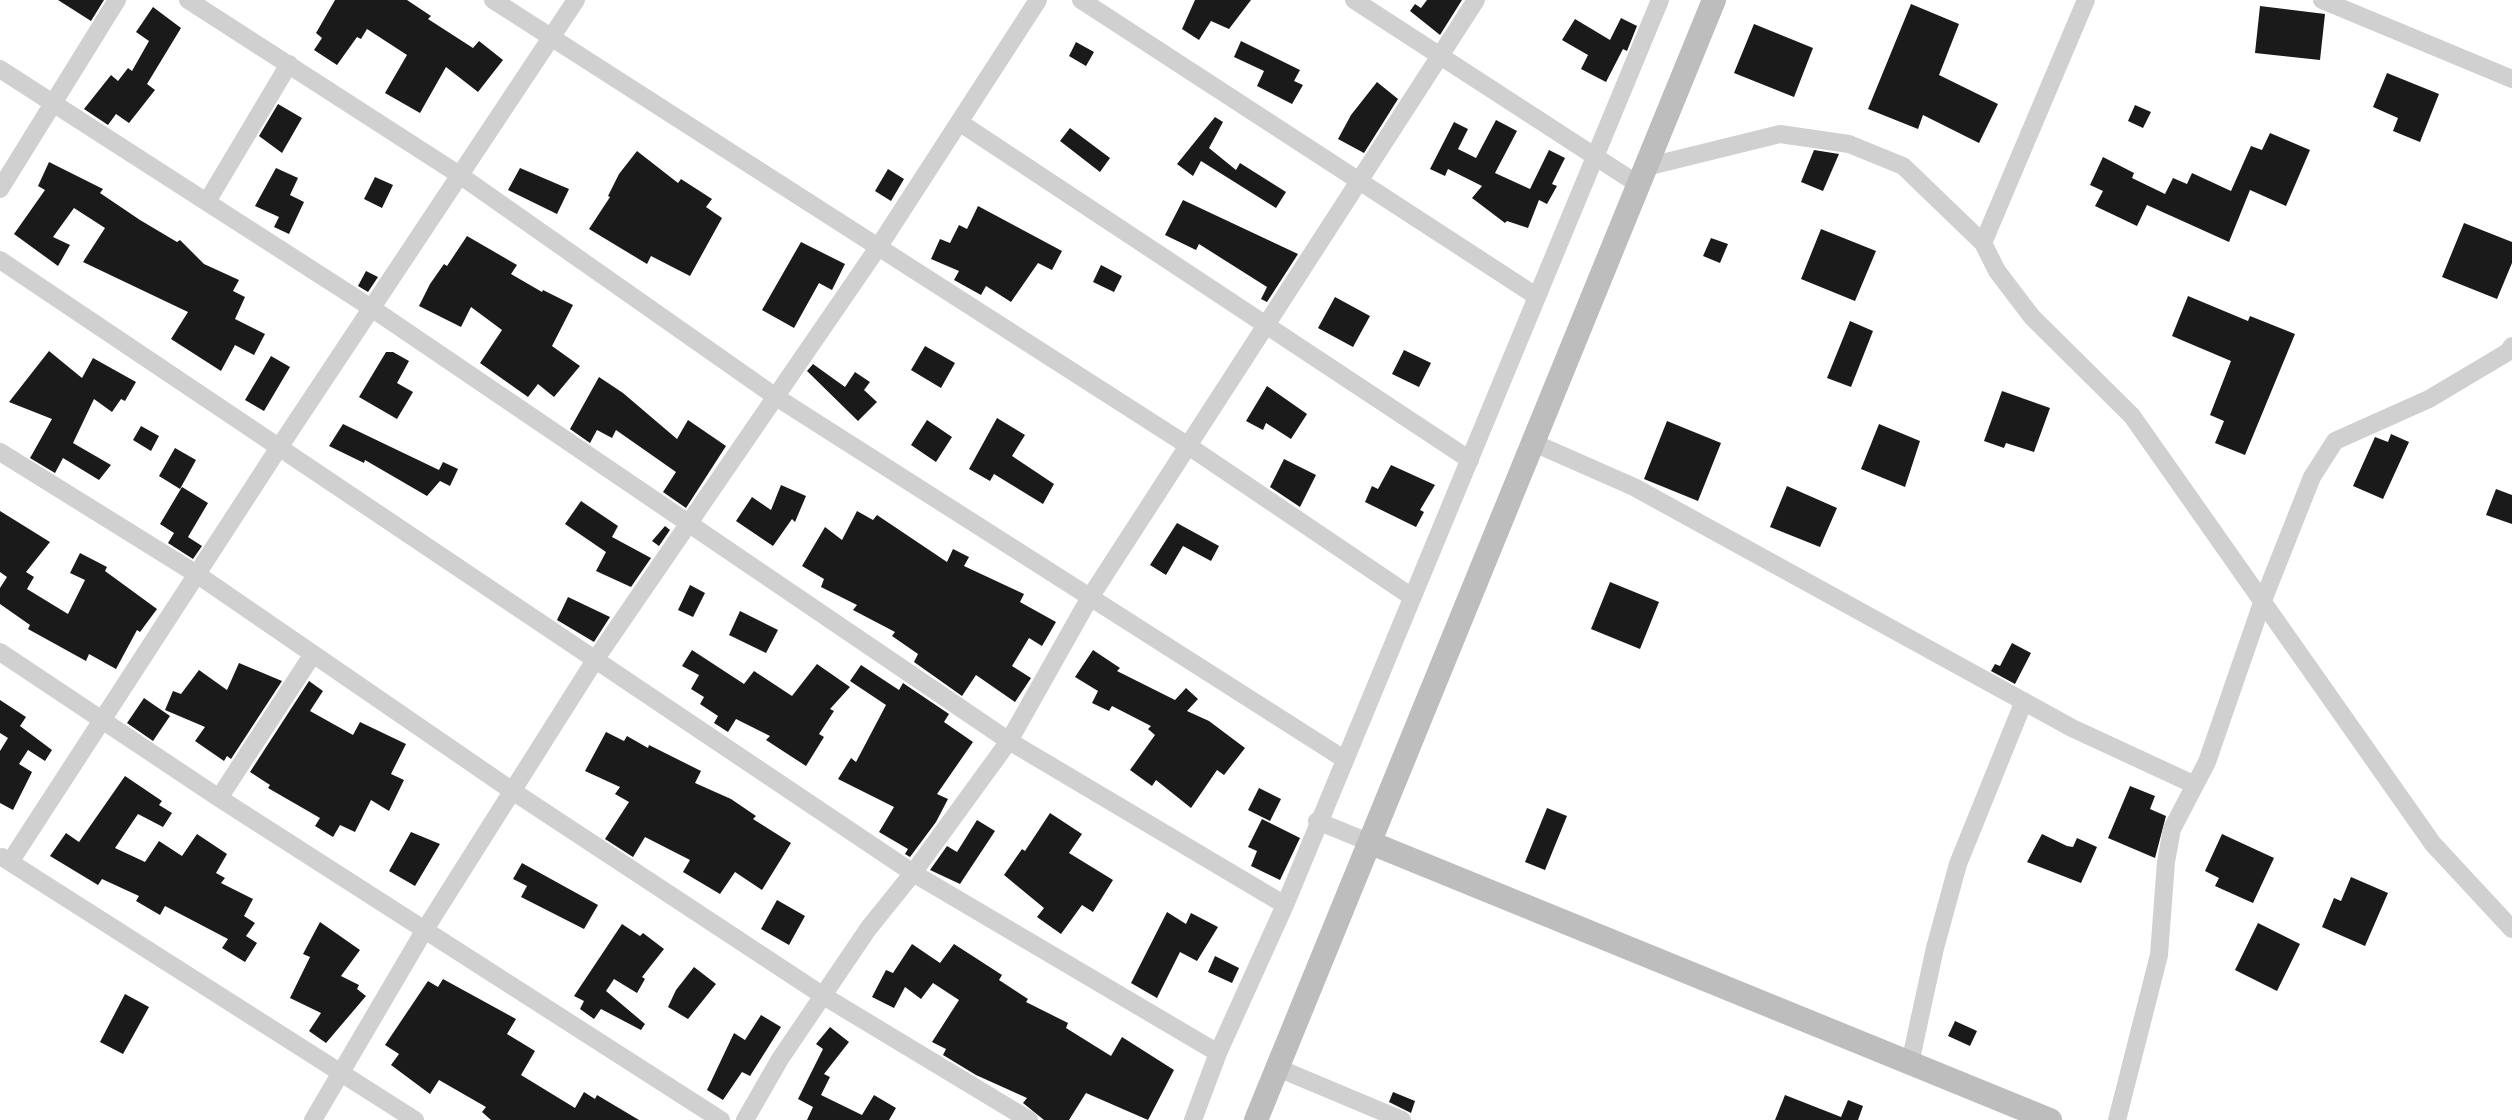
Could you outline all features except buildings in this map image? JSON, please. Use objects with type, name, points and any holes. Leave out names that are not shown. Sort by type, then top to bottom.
[{"type":"street","points":[[0,189],[117,0]]},
{"type":"street","points":[[188,0],[461,176],[776,397],[1089,599],[1344,759]]},
{"type":"street","points":[[493,0],[1188,445],[1412,597]]},
{"type":"street","points":[[415,1120],[5,859],[104,720],[278,449],[576,0]]},
{"type":"street","points":[[313,1120],[511,790],[595,660],[878,246],[1038,0]]},
{"type":"street","points":[[1081,0],[1536,296]]},
{"type":"street","points":[[1354,0],[1594,159],[1642,176],[1780,134],[1849,144],[1903,166],[1983,243],[1997,271],[2032,317],[2132,416],[2262,603],[2320,678],[2378,768],[2433,844],[2512,929]]},
{"type":"street","points":[[745,1120],[822,995],[1009,741],[1089,599],[1476,0]]},
{"type":"street","points":[[1256,1120],[1714,0]]},
{"type":"street","points":[[1983,243],[2086,0]]},
{"type":"street","points":[[2322,0],[2512,79]]},
{"type":"street","points":[[1193,1120],[1218,1053],[1284,905],[1470,460],[1656,1]]},
{"type":"street","points":[[208,200],[289,64]]},
{"type":"street","points":[[0,69],[208,200],[373,309],[1009,741],[1284,905]]},
{"type":"street","points":[[959,122],[1470,460]]},
{"type":"street","points":[[0,260],[913,873],[1218,1053]]},
{"type":"street","points":[[2117,1120],[2160,955],[2166,862],[2172,829],[2207,762],[2262,603],[2312,477],[2335,441],[2429,399],[2508,352],[2512,346]]},
{"type":"street","points":[[1534,443],[1634,487],[1882,626],[2072,728],[2195,785]]},
{"type":"street","points":[[0,452],[198,575],[511,790],[822,995],[1029,1120]]},
{"type":"street","points":[[0,652],[424,932],[721,1120]]},
{"type":"street","points":[[219,798],[313,654]]},
{"type":"street","points":[[1910,1063],[1934,948],[1958,864],[2024,701]]},
{"type":"street","points":[[1317,821],[2050,1120]]},
{"type":"street","points":[[1278,1068],[1402,1120]]}]
